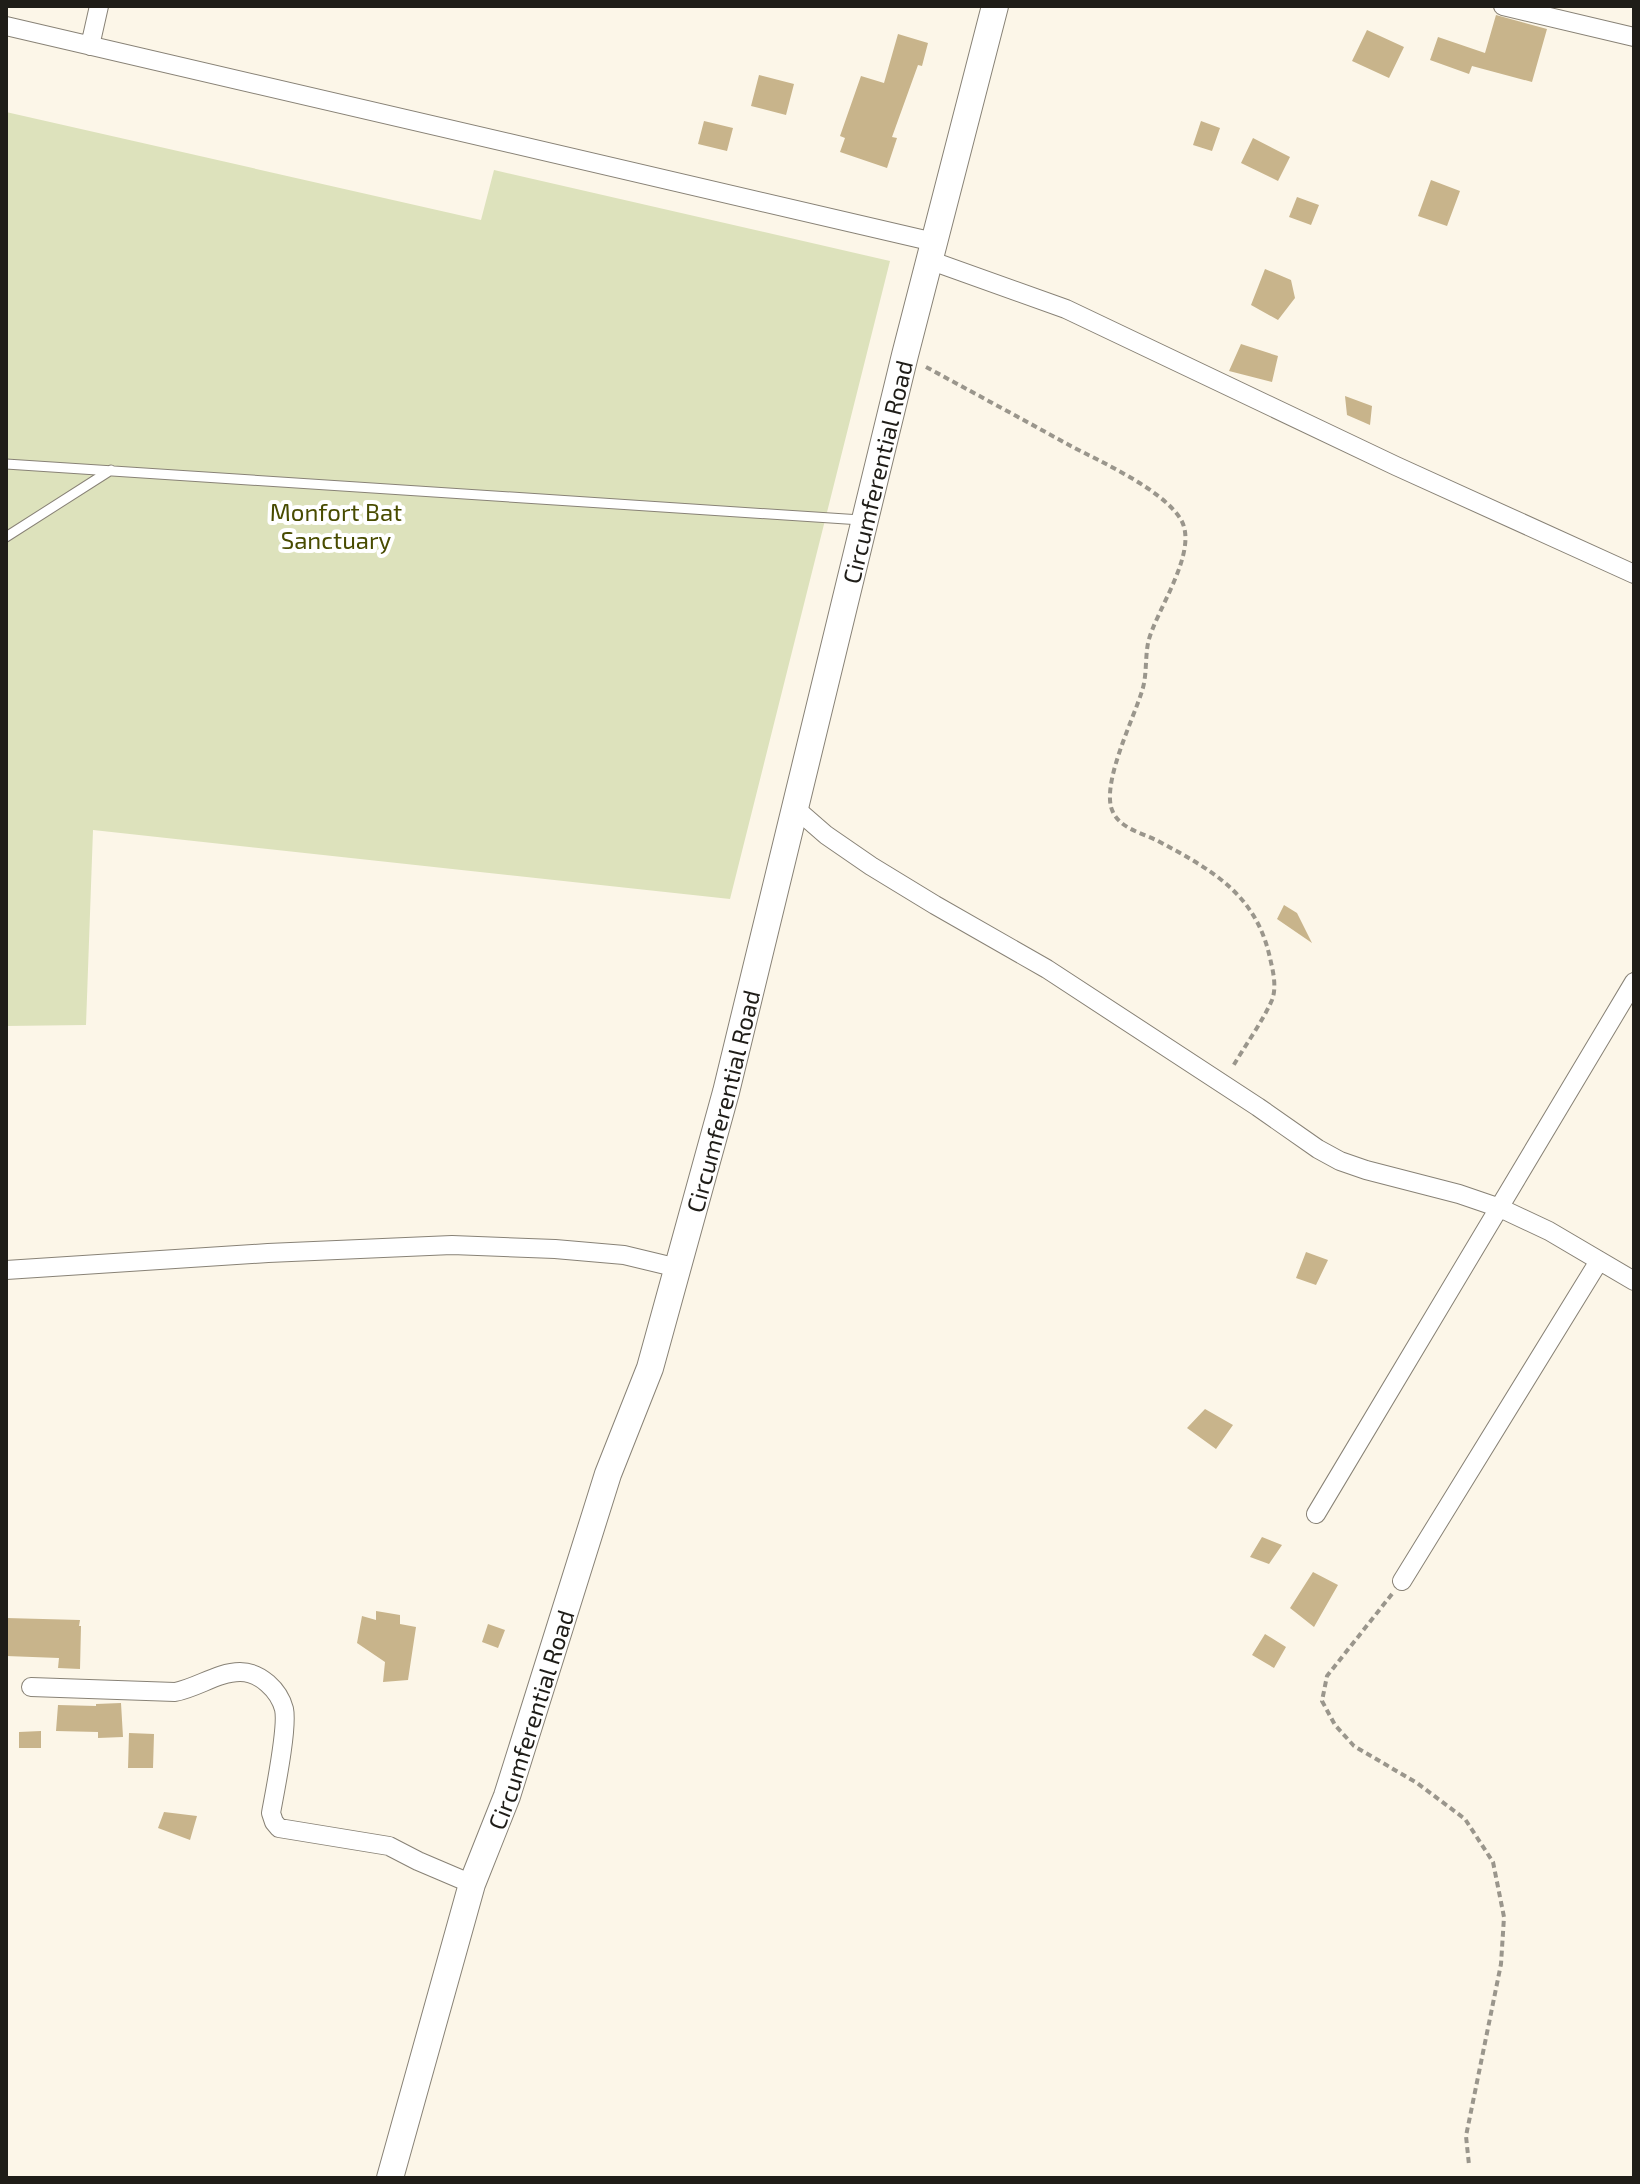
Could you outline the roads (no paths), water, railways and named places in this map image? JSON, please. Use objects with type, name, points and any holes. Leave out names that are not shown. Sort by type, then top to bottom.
[{"type":"main road","name":"Circumferential Road","points":[[390,2178],[472,1884],[507,1796],[608,1474],[650,1368],[678,1268],[726,1092],[905,355],[995,6]]},
{"type":"street","points":[[90,46],[99,6]]},
{"type":"street","points":[[1503,6],[1634,37]]},
{"type":"street","points":[[6,26],[931,251],[1066,309],[1396,466],[1634,574]]},
{"type":"street","points":[[795,808],[826,835],[871,866],[1047,969],[1318,1149],[1366,1170],[1500,1208],[1549,1231],[1634,1281]]},
{"type":"street","points":[[1316,1514],[1634,982]]},
{"type":"street","points":[[6,1270],[452,1245],[624,1255],[678,1268]]},
{"type":"street","points":[[1402,1581],[1599,1261]]},
{"type":"street","points":[[31,1687],[175,1692],[237,1672],[253,1673],[277,1693],[284,1710],[271,1813],[279,1828],[389,1846],[472,1884]]},
{"type":"lane","points":[[6,464],[866,520]]},
{"type":"lane","points":[[6,537],[111,470]]},
{"type":"park label","name":"Monfort Bat Sanctuary","points":[[336,525]]}]
